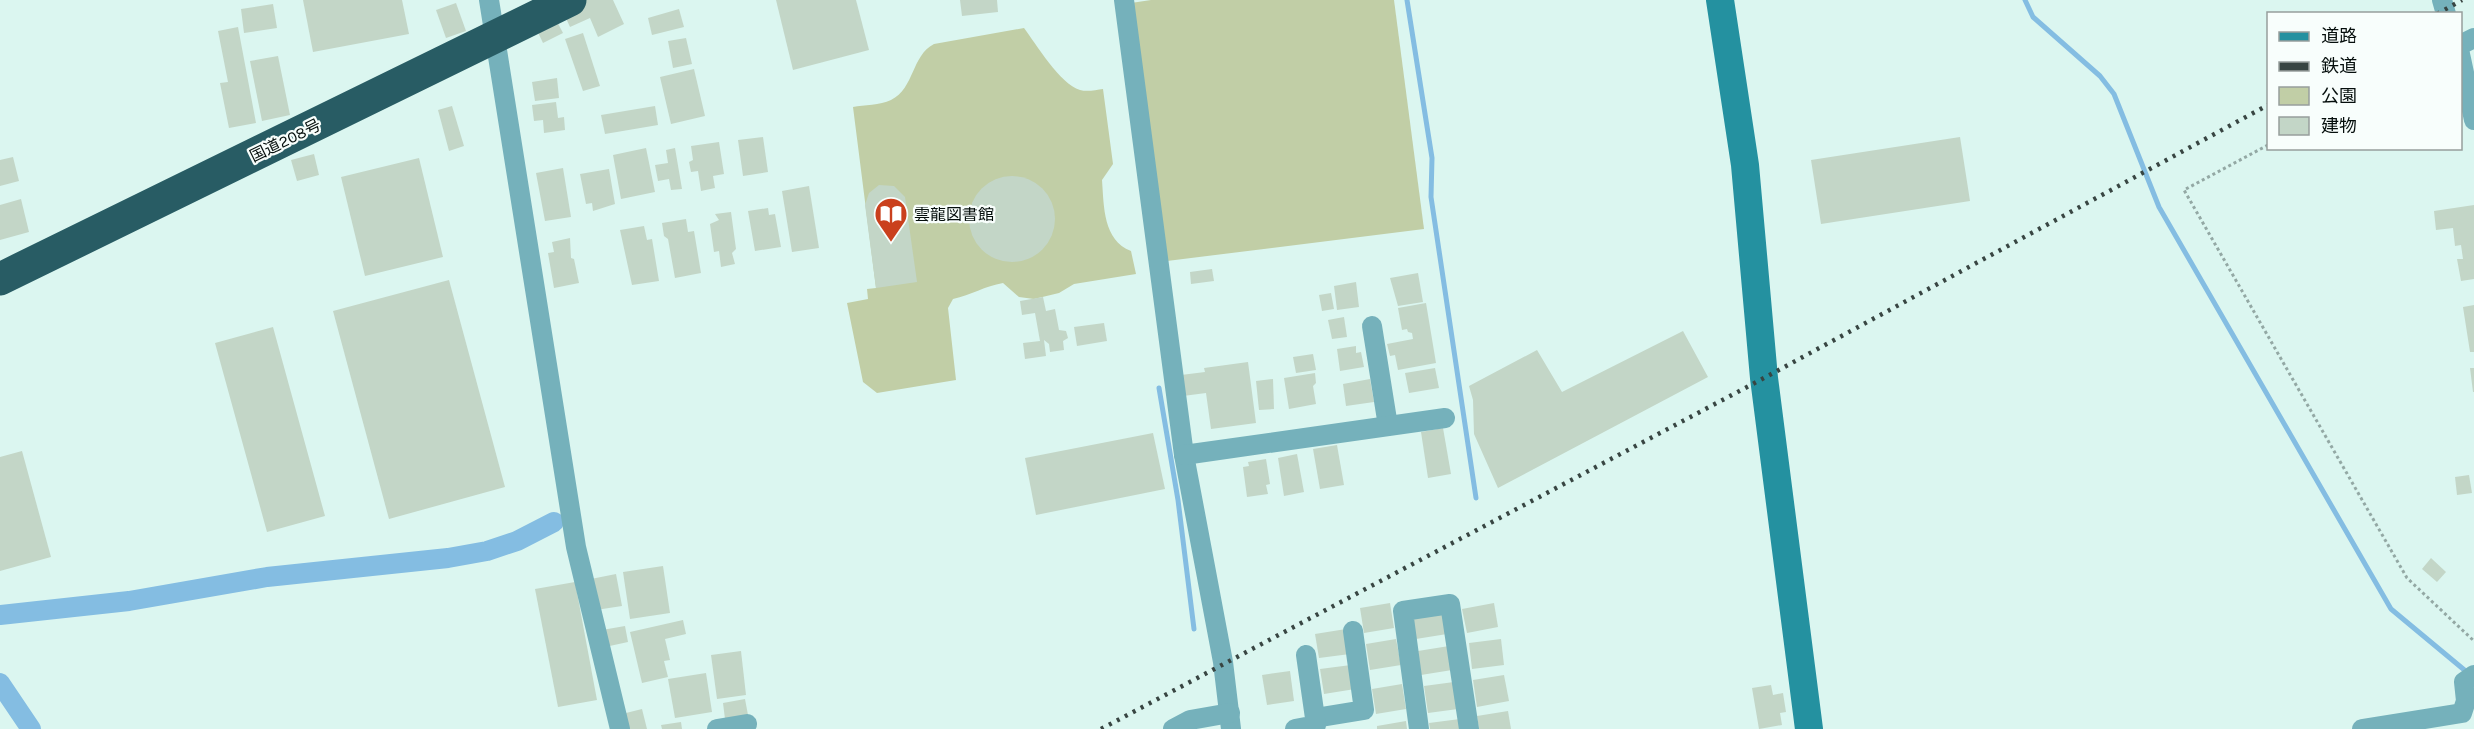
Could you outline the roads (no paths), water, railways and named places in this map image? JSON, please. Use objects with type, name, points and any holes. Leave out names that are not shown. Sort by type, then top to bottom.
[{"type":"highway","name":"国道208号","points":[[0,279],[570,0]]},
{"type":"street","points":[[489,0],[497,37],[576,547],[620,729]]},
{"type":"street","points":[[1124,0],[1184,455],[1224,662],[1231,721],[1190,720],[1173,729]]},
{"type":"street","points":[[1720,0],[1745,165],[1764,378],[1809,729]]},
{"type":"street","points":[[2462,63],[2474,120]]},
{"type":"street","points":[[1372,326],[1388,426]]},
{"type":"street","points":[[1184,455],[1445,418]]},
{"type":"street","points":[[1419,729],[1403,611],[1450,604],[1469,729]]},
{"type":"street","points":[[1315,718],[1364,710],[1353,631]]},
{"type":"street","points":[[1295,729],[1316,725],[1306,655]]},
{"type":"street","points":[[2362,729],[2388,727],[2462,713],[2466,701],[2464,682],[2474,675]]},
{"type":"street","points":[[717,729],[747,724]]},
{"type":"waterway","points":[[1407,0],[1432,158],[1431,197],[1476,498]]},
{"type":"waterway","points":[[2025,0],[2033,17],[2100,76],[2114,94],[2159,207],[2391,609],[2468,673]]},
{"type":"waterway","points":[[1159,388],[1178,500],[1194,629]]},
{"type":"waterway","points":[[0,615],[129,601],[267,577],[448,558],[487,551],[517,541],[554,522]]},
{"type":"waterway","points":[[0,683],[31,729]]},
{"type":"railway","points":[[2441,12],[2462,0]]},
{"type":"railway","points":[[1101,729],[1764,378],[2267,106]]},
{"type":"place","name":"雲龍図書館","points":[[891,243]]}]
